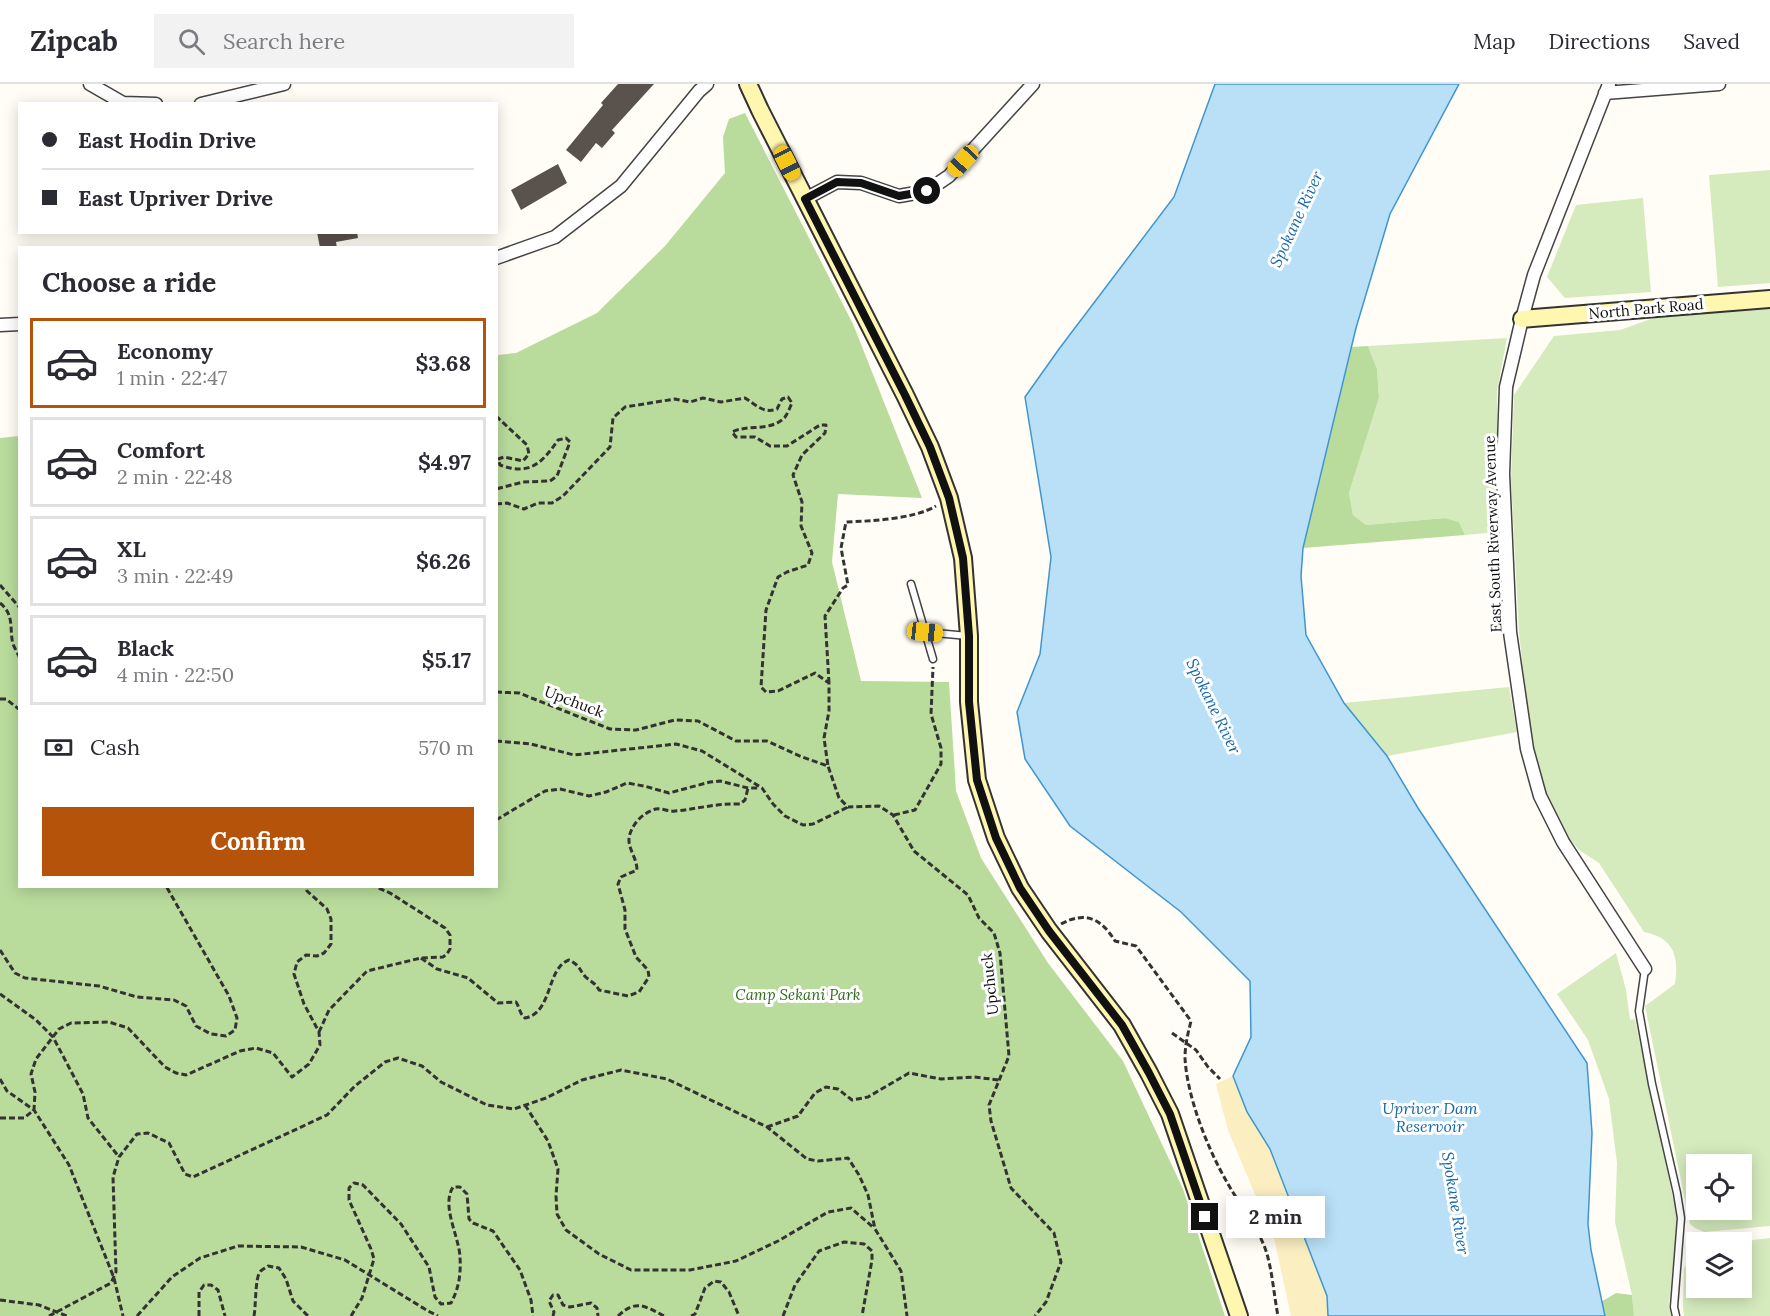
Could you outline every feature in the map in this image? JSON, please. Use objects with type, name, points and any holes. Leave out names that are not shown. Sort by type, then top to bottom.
[{"type":"main road","points":[[748,84],[905,395],[930,447],[949,498],[963,558],[969,636],[969,702],[977,780],[996,838],[1020,888],[1049,931],[1122,1025],[1170,1114],[1239,1316]]},
{"type":"main road","name":"North Park Road","points":[[1522,319],[1770,299]]},
{"type":"street","points":[[90,84],[121,102]]},
{"type":"street","points":[[209,102],[284,84]]},
{"type":"street","points":[[498,257],[555,237],[621,186],[707,84]]},
{"type":"street","points":[[805,199],[837,182],[861,183],[899,196],[927,191],[949,176],[1033,84]]},
{"type":"street","points":[[1607,89],[1719,84]]},
{"type":"street","name":"East South Riverway Avenue","points":[[1607,89],[1534,275],[1522,319],[1506,387],[1503,474],[1510,632],[1527,749],[1540,796],[1563,842],[1645,969]]},
{"type":"street","points":[[0,325],[18,324]]},
{"type":"lane","points":[[911,584],[933,659]]},
{"type":"lane","points":[[925,632],[969,636]]},
{"type":"lane","points":[[1645,969],[1639,1011],[1681,1218],[1674,1307],[1676,1316]]},
{"type":"path","points":[[498,504],[507,503],[524,509],[538,503],[552,503],[563,496],[610,447],[613,418],[625,407],[675,399],[690,402],[703,398],[721,402],[745,398],[762,410],[770,412],[777,409],[782,399],[788,397],[792,403],[784,418],[769,426],[738,429],[732,432],[736,436],[755,437],[770,446],[787,446],[820,425],[826,425],[825,433],[802,455],[793,475],[802,502],[801,526],[812,553],[808,565],[787,572],[778,578],[766,610],[761,687],[766,692],[778,690],[815,673],[829,683]]},
{"type":"path","points":[[498,418],[527,445],[529,454],[523,461],[504,457],[498,459],[500,465],[508,468],[530,468],[547,456],[558,440],[566,438],[570,442],[557,476],[550,481],[522,482],[498,488]]},
{"type":"path","points":[[848,807],[839,798],[828,766],[824,738],[830,711],[825,616],[843,588],[848,585],[842,548],[846,522],[909,515],[932,508],[949,498]]},
{"type":"path","points":[[0,585],[18,606]]},
{"type":"path","points":[[0,603],[5,607],[12,622],[13,644],[18,654]]},
{"type":"path","points":[[498,741],[531,744],[574,755],[676,744],[702,751],[762,788],[785,816],[802,825],[813,824],[848,807],[879,806],[893,815],[915,810],[941,764],[941,748],[931,714],[933,659]]},
{"type":"path","name":"Upchuck","points":[[498,692],[519,693],[610,729],[636,730],[675,720],[698,721],[736,741],[767,741],[828,766]]},
{"type":"path","points":[[0,699],[6,699],[18,708]]},
{"type":"path","points":[[498,819],[545,791],[560,789],[589,796],[627,783],[669,793],[720,781],[748,788],[762,788]]},
{"type":"path","points":[[422,958],[437,969],[468,978],[498,1003],[516,1002],[520,1014],[525,1018],[530,1017],[543,1004],[559,967],[563,962],[569,960],[577,964],[586,978],[594,982],[599,990],[628,996],[639,992],[649,977],[648,970],[636,957],[625,929],[625,910],[618,884],[621,877],[636,870],[637,862],[629,837],[638,818],[657,809],[672,812],[720,803],[740,804],[745,800],[748,788]]},
{"type":"path","name":"Upchuck","points":[[893,815],[914,851],[968,895],[979,918],[994,933],[1000,953],[1009,1056],[989,1105],[991,1121],[1011,1188],[1054,1233],[1061,1262],[1046,1302],[1035,1316]]},
{"type":"path","points":[[0,950],[15,973],[25,978],[99,986],[137,997],[174,1000],[186,1006],[196,1026],[211,1034],[226,1036],[235,1030],[237,1018],[229,996],[167,888]]},
{"type":"path","points":[[0,1118],[24,1118],[34,1110],[35,1092],[31,1074],[36,1059],[58,1029],[71,1023],[109,1022],[128,1028],[165,1067],[176,1073],[186,1075],[240,1052],[256,1048],[273,1053],[292,1077],[309,1064],[320,1045],[319,1032],[304,1004],[294,974],[297,962],[306,955],[317,956],[324,953],[331,944],[331,920],[327,909],[306,888]]},
{"type":"path","points":[[319,1032],[329,1010],[367,971],[422,958],[443,957],[450,949],[450,935],[445,928],[379,888]]},
{"type":"path","points":[[1049,931],[1077,916],[1093,919],[1108,929],[1115,941],[1136,946],[1191,1021],[1185,1058],[1197,1114],[1211,1151],[1265,1249],[1278,1316]]},
{"type":"path","points":[[0,994],[36,1020],[53,1037],[83,1094],[88,1118],[119,1157]]},
{"type":"path","points":[[1172,1033],[1196,1050],[1220,1080]]},
{"type":"path","points":[[49,1316],[111,1283],[114,1278],[116,1272],[112,1177],[119,1157],[138,1134],[148,1133],[169,1143],[185,1173],[193,1177],[327,1114],[355,1086],[385,1062],[398,1058],[422,1066],[441,1082],[487,1105],[513,1109],[546,1098],[582,1080],[621,1070],[667,1079],[767,1127],[807,1159],[818,1161],[848,1158],[860,1175],[868,1195],[875,1229]]},
{"type":"path","points":[[767,1127],[798,1116],[815,1093],[826,1087],[838,1089],[852,1100],[868,1096],[909,1072],[941,1079],[974,1077],[1000,1080]]},
{"type":"path","points":[[0,1079],[7,1091],[34,1110],[69,1165],[114,1278],[123,1316]]},
{"type":"path","points":[[525,1105],[548,1141],[558,1169],[557,1214],[566,1230],[599,1254],[631,1270],[690,1270],[736,1261],[778,1241],[828,1212],[851,1208],[875,1229],[901,1271],[907,1316]]},
{"type":"path","points":[[351,1316],[362,1298],[374,1259],[349,1200],[349,1188],[354,1183],[363,1185],[400,1224],[429,1267],[435,1297],[441,1304],[451,1303],[459,1289],[460,1256],[451,1218],[449,1193],[453,1187],[460,1187],[467,1194],[469,1219],[493,1231],[520,1270],[531,1300],[533,1316]]},
{"type":"path","points":[[783,1316],[795,1285],[819,1251],[844,1242],[864,1244],[872,1251],[862,1316]]},
{"type":"path","points":[[137,1316],[172,1277],[200,1258],[238,1246],[301,1246],[345,1260],[427,1314],[438,1316]]},
{"type":"path","points":[[254,1316],[257,1281],[260,1272],[268,1266],[279,1268],[286,1279],[293,1301],[308,1316]]},
{"type":"path","points":[[691,1316],[695,1314],[705,1288],[714,1281],[721,1282],[729,1292],[739,1316]]},
{"type":"path","points":[[199,1316],[199,1292],[204,1285],[211,1285],[218,1290],[225,1316]]},
{"type":"path","points":[[553,1316],[554,1312],[549,1301],[553,1295],[558,1295],[563,1305],[570,1307],[591,1304],[597,1308],[598,1316]]},
{"type":"path","points":[[0,1300],[39,1305],[67,1316]]},
{"type":"path","points":[[618,1316],[630,1306],[642,1305],[664,1316]]},
{"type":"green space","name":"Camp Sekani Park","points":[[745,113],[853,324],[922,498],[838,494],[832,562],[861,681],[949,682],[956,791],[981,858],[1048,963],[1123,1061],[1183,1189],[1225,1316],[0,1316],[0,438],[18,436],[18,888],[498,888],[498,355],[516,353],[597,313],[665,246],[725,173],[723,137],[729,119]]},
{"type":"green space","points":[[1770,170],[1770,283],[1718,287],[1709,175]]},
{"type":"green space","points":[[1643,198],[1651,292],[1565,298],[1547,277],[1576,205]]},
{"type":"green space","points":[[1770,307],[1770,1226],[1704,1232],[1690,1224],[1689,1220],[1752,1220],[1752,1154],[1686,1154],[1686,1205],[1645,1006],[1675,984],[1675,957],[1668,944],[1662,939],[1644,932],[1599,863],[1579,850],[1563,831],[1546,794],[1534,748],[1519,632],[1511,480],[1514,395],[1554,336],[1620,330],[1659,316]]},
{"type":"green space","points":[[1507,338],[1497,391],[1497,532],[1465,535],[1459,522],[1445,518],[1366,525],[1353,515],[1349,493],[1379,398],[1377,369],[1368,346]]},
{"type":"green space","points":[[1368,346],[1377,369],[1379,398],[1349,493],[1353,515],[1366,525],[1445,518],[1459,522],[1465,535],[1303,548],[1352,347]]},
{"type":"green space","points":[[1509,687],[1517,732],[1387,756],[1344,703]]},
{"type":"green space","points":[[1616,953],[1626,990],[1630,1020],[1635,1019],[1675,1207],[1677,1222],[1669,1306],[1671,1316],[1634,1316],[1632,1295],[1615,1222],[1617,1163],[1609,1099],[1588,1040],[1557,994]]},
{"type":"green space","points":[[1770,1238],[1770,1316],[1684,1316],[1684,1268],[1686,1266],[1686,1298],[1752,1298],[1752,1240]]},
{"type":"green space","points":[[1616,1293],[1632,1295],[1634,1316],[1605,1316],[1601,1302]]},
{"type":"sand","points":[[1233,1076],[1247,1112],[1270,1149],[1327,1296],[1328,1316],[1291,1316],[1275,1242],[1228,1130],[1216,1084]]},
{"type":"water","name":"Upriver Dam Reservoir","points":[[1215,84],[1459,84],[1390,214],[1356,328],[1303,548],[1301,576],[1306,635],[1344,703],[1387,756],[1418,808],[1587,1063],[1592,1133],[1588,1224],[1605,1316],[1328,1316],[1327,1296],[1270,1149],[1247,1112],[1233,1076],[1251,1037],[1250,981],[1181,912],[1070,826],[1025,759],[1017,712],[1040,654],[1051,557],[1025,397],[1174,197]]},
{"type":"building","points":[[618,84],[654,84],[612,130],[615,133],[602,148],[596,143],[581,162],[566,150]]},
{"type":"building","points":[[558,164],[567,183],[521,210],[511,190]]},
{"type":"building","points":[[317,234],[357,234],[358,238],[336,242],[337,246],[320,246]]},
{"type":"route","points":[[927,191],[899,196],[861,183],[837,182],[805,199],[905,395],[930,447],[949,498],[963,558],[969,636],[969,702],[977,780],[996,838],[1020,888],[1049,931],[1122,1025],[1149,1073],[1170,1114],[1205,1217]]},
{"type":"water label","name":"Spokane River","points":[[1296,219]]},
{"type":"water label","name":"Spokane River","points":[[1214,706]]},
{"type":"water label","name":"Spokane River","points":[[1456,1203]]}]
